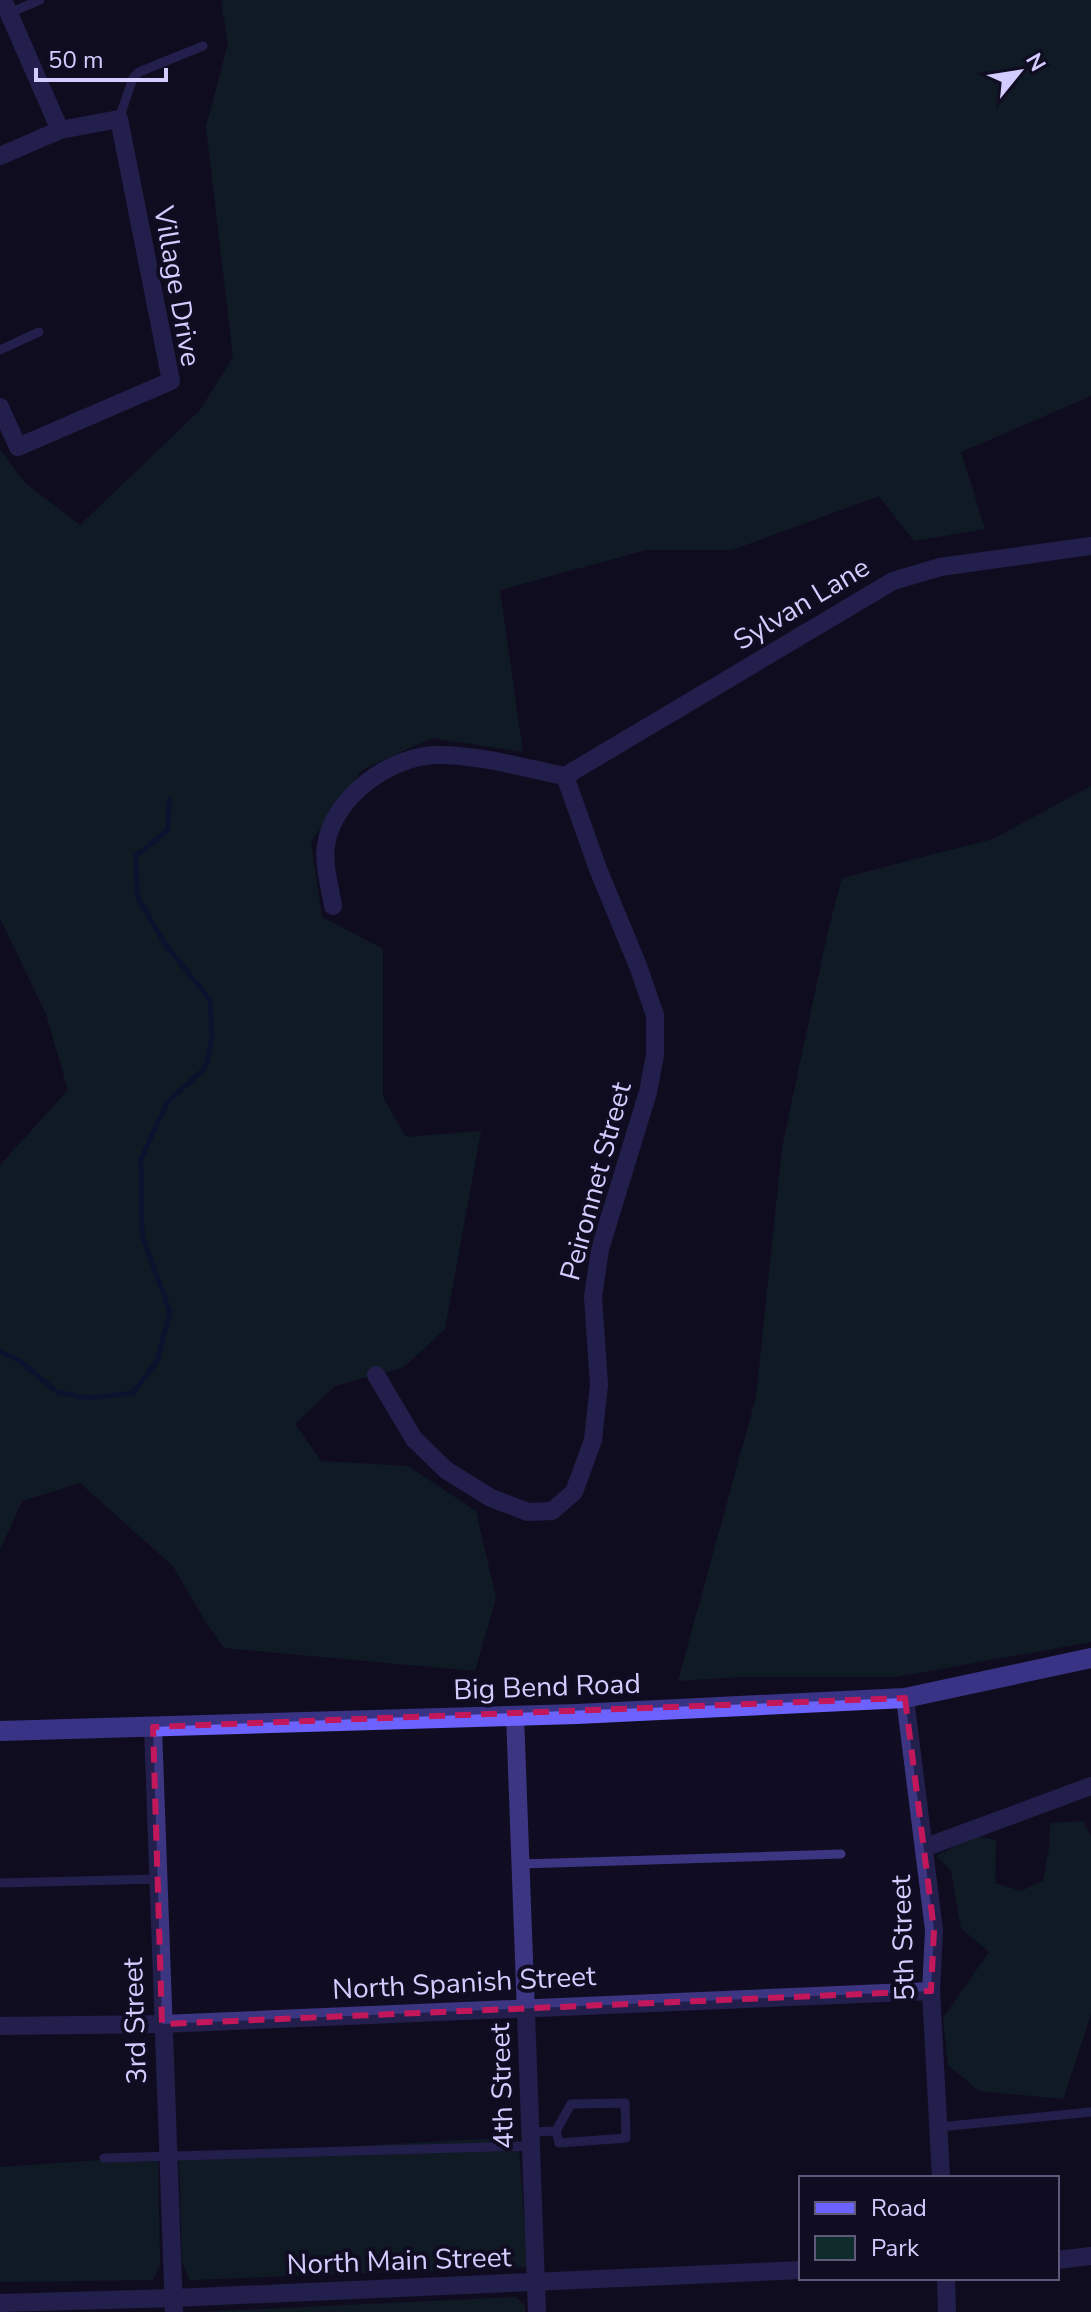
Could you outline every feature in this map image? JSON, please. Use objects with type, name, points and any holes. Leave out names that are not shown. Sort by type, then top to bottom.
[{"type":"main road","name":"Big Bend Road","points":[[0,1731],[577,1714],[905,1698],[1091,1658]]},
{"type":"street","points":[[7,19],[60,130]]},
{"type":"street","points":[[0,156],[60,130],[119,119]]},
{"type":"street","name":"Village Drive","points":[[0,407],[18,447],[171,381],[119,119]]},
{"type":"street","name":"Sylvan Lane","points":[[565,776],[893,581],[940,567],[1091,546]]},
{"type":"street","points":[[333,906],[326,846],[332,825],[356,791],[380,774],[407,760],[435,755],[565,776]]},
{"type":"street","name":"Peironnet Street","points":[[376,1375],[414,1439],[446,1470],[491,1498],[528,1512],[552,1511],[574,1492],[593,1440],[599,1385],[593,1297],[600,1249],[648,1092],[655,1055],[655,1015],[565,776]]},
{"type":"street","name":"5th Street","points":[[905,1698],[934,1930],[931,1991],[941,2176]]},
{"type":"street","name":"4th Street","points":[[515,1715],[537,2312]]},
{"type":"street","name":"3rd Street","points":[[153,1727],[174,2305]]},
{"type":"street","points":[[926,1847],[1091,1786]]},
{"type":"street","name":"North Spanish Street","points":[[0,2026],[162,2024],[931,1991]]},
{"type":"street","points":[[1059,2260],[1091,2256]]},
{"type":"street","name":"North Main Street","points":[[0,2303],[174,2305],[536,2282],[799,2270]]},
{"type":"street","points":[[946,2280],[947,2312]]},
{"type":"lane","points":[[7,19],[40,0]]},
{"type":"lane","points":[[119,119],[133,78],[139,72],[203,46]]},
{"type":"lane","points":[[0,350],[39,332]]},
{"type":"lane","points":[[521,1864],[841,1854]]},
{"type":"lane","points":[[0,1883],[158,1879]]},
{"type":"lane","points":[[104,2158],[531,2139],[556,2131],[571,2104],[625,2103],[626,2138],[559,2143],[556,2131]]},
{"type":"lane","points":[[939,2127],[1091,2112]]},
{"type":"highlighted area","points":[[905,1698],[934,1930],[931,1991],[162,2024],[153,1727]]},
{"type":"green space","points":[[221,0],[1091,0],[1091,396],[961,452],[985,529],[914,541],[879,496],[732,550],[646,550],[500,590],[523,752],[432,738],[362,770],[311,842],[322,917],[383,949],[383,1097],[406,1137],[481,1131],[445,1329],[404,1367],[335,1386],[295,1424],[321,1461],[408,1466],[476,1511],[496,1598],[475,1671],[224,1648],[173,1566],[80,1483],[22,1501],[0,1550],[0,1165],[68,1090],[46,1014],[0,918],[0,449],[24,482],[80,525],[200,410],[233,357],[206,127],[228,43]]},
{"type":"green space","points":[[1091,786],[1091,1642],[896,1677],[737,1677],[678,1681],[756,1397],[782,1148],[842,878],[993,839]]},
{"type":"green space","points":[[1083,1821],[1091,1836],[1091,2014],[1063,2099],[979,2091],[948,2065],[943,2018],[989,1952],[961,1928],[951,1870],[936,1856],[975,1836],[996,1840],[995,1883],[1021,1891],[1043,1881],[1050,1823]]},
{"type":"green space","points":[[518,2137],[528,2267],[190,2280],[182,2262],[179,2156]]},
{"type":"green space","points":[[158,2156],[160,2265],[153,2280],[0,2282],[0,2167]]},
{"type":"green space","points":[[516,2297],[525,2306],[525,2312],[200,2312]]},
{"type":"waterway","points":[[0,1352],[20,1361],[57,1392],[88,1398],[133,1393],[157,1361],[170,1312],[142,1235],[141,1159],[167,1103],[206,1067],[212,1036],[210,1000],[165,944],[137,896],[136,856],[168,830],[169,800]]}]
